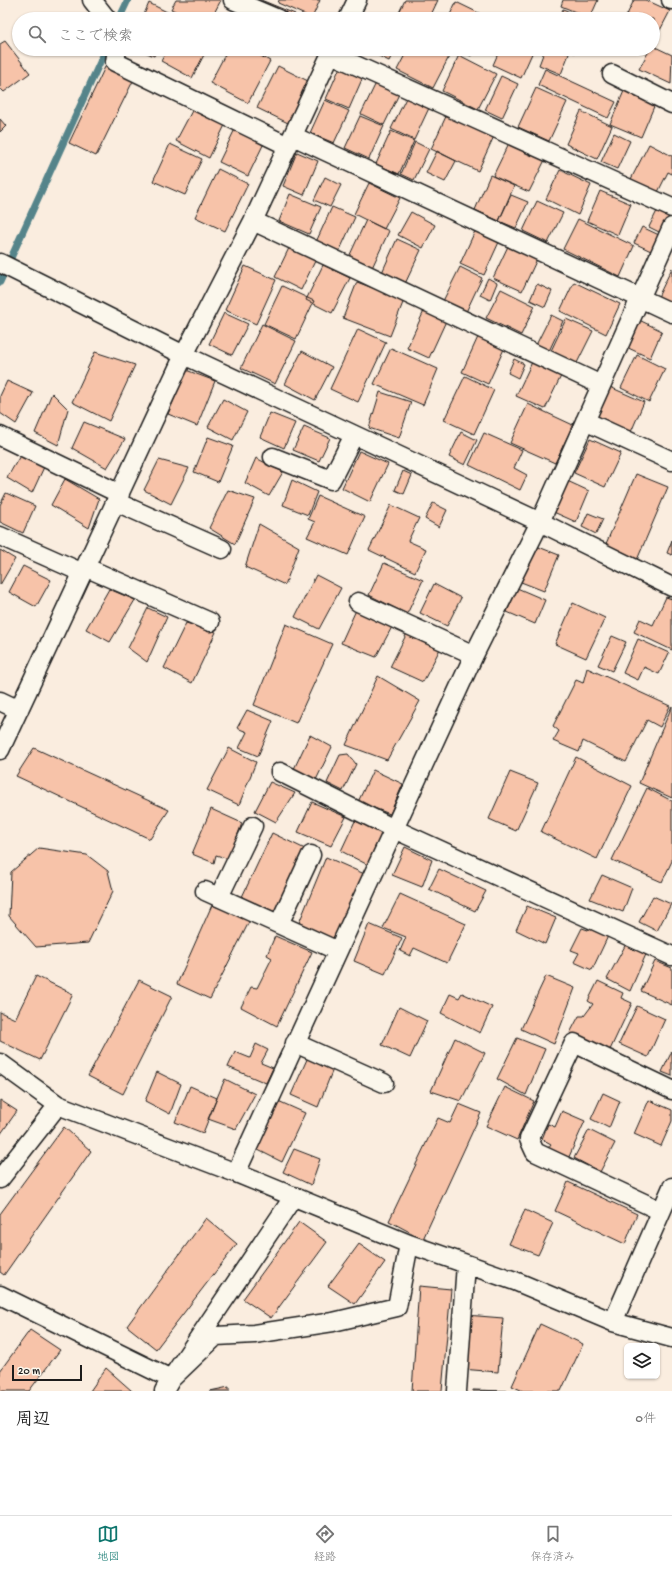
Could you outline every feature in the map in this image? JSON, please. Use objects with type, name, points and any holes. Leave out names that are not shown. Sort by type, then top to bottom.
[{"type":"street","points":[[92,0],[101,12]]},
{"type":"street","points":[[233,0],[261,12]]},
{"type":"street","points":[[351,12],[357,0]]},
{"type":"street","points":[[116,56],[115,62],[672,313]]},
{"type":"street","points":[[0,750],[184,355],[252,221],[330,56]]},
{"type":"street","points":[[341,56],[672,208]]},
{"type":"street","points":[[612,74],[672,104]]},
{"type":"street","points":[[252,221],[601,385]]},
{"type":"street","points":[[236,1173],[474,655],[540,522],[672,227]]},
{"type":"street","points":[[0,263],[184,355],[540,522],[672,587]]},
{"type":"street","points":[[585,420],[672,461]]},
{"type":"street","points":[[273,457],[331,480],[354,435]]},
{"type":"street","points":[[0,436],[118,498],[222,549]]},
{"type":"street","points":[[0,536],[210,622]]},
{"type":"street","points":[[358,602],[474,655]]},
{"type":"street","points":[[0,701],[19,710]]},
{"type":"street","points":[[280,772],[394,829],[672,956]]},
{"type":"street","points":[[252,826],[212,894],[338,951]]},
{"type":"street","points":[[279,924],[311,855]]},
{"type":"street","points":[[296,1043],[384,1083]]},
{"type":"street","points":[[661,1211],[535,1152],[529,1139],[574,1043],[672,1090]]},
{"type":"street","points":[[0,1063],[58,1105],[236,1173],[409,1244],[515,1282],[613,1322],[672,1338]]},
{"type":"street","points":[[0,1179],[58,1105]]},
{"type":"street","points":[[613,1322],[672,1186]]},
{"type":"street","points":[[168,1385],[294,1196]]},
{"type":"street","points":[[168,1385],[216,1336],[254,1334],[334,1322],[397,1308],[409,1244]]},
{"type":"street","points":[[457,1391],[466,1264]]},
{"type":"street","points":[[0,1294],[168,1385]]},
{"type":"building","points":[[176,0],[221,0],[215,12],[177,12],[171,9]]},
{"type":"building","points":[[248,0],[261,0],[290,12],[243,12]]},
{"type":"building","points":[[279,0],[320,0],[315,12],[298,12],[278,3]]},
{"type":"building","points":[[405,0],[438,0],[432,12],[399,12]]},
{"type":"building","points":[[563,0],[598,0],[593,12],[576,12],[561,6]]},
{"type":"building","points":[[634,0],[646,0],[670,11],[660,30],[660,12],[628,12]]},
{"type":"building","points":[[456,2],[477,12],[451,12]]},
{"type":"building","points":[[149,3],[167,12],[145,12]]},
{"type":"building","points":[[563,9],[570,12],[562,12]]},
{"type":"building","points":[[5,41],[12,50],[12,56],[17,56],[30,73],[4,92],[0,88],[0,44]]},
{"type":"building","points":[[660,49],[672,55],[671,84],[639,69],[646,56],[660,56]]},
{"type":"building","points":[[164,56],[203,56],[192,78],[161,61]]},
{"type":"building","points":[[224,56],[261,56],[270,61],[248,103],[210,83]]},
{"type":"building","points":[[379,56],[392,56],[389,61]]},
{"type":"building","points":[[404,56],[449,56],[433,88],[397,70]]},
{"type":"building","points":[[459,56],[496,74],[478,109],[442,91]]},
{"type":"building","points":[[497,56],[531,56],[521,78],[493,65]]},
{"type":"building","points":[[542,56],[568,56],[561,74],[539,65]]},
{"type":"building","points":[[278,66],[308,81],[288,123],[257,108]]},
{"type":"building","points":[[105,67],[133,81],[96,156],[69,143]]},
{"type":"building","points":[[340,67],[363,77],[349,109],[326,99]]},
{"type":"building","points":[[545,69],[616,102],[608,118],[538,85]]},
{"type":"building","points":[[501,76],[518,84],[502,118],[485,110]]},
{"type":"building","points":[[376,83],[399,94],[384,125],[361,114]]},
{"type":"building","points":[[536,88],[567,102],[549,141],[518,127]]},
{"type":"building","points":[[624,91],[655,104],[641,137],[610,124]]},
{"type":"building","points":[[406,98],[429,108],[414,140],[391,129]]},
{"type":"building","points":[[325,100],[349,111],[334,143],[310,133]]},
{"type":"building","points":[[194,107],[226,123],[209,158],[176,141]]},
{"type":"building","points":[[581,111],[612,126],[597,159],[566,144]]},
{"type":"building","points":[[448,112],[495,134],[478,171],[431,149]]},
{"type":"building","points":[[360,116],[384,126],[369,159],[345,148]]},
{"type":"building","points":[[0,119],[6,126],[0,132]]},
{"type":"building","points":[[236,127],[265,141],[248,176],[219,162]]},
{"type":"building","points":[[391,131],[414,141],[399,174],[376,164]]},
{"type":"building","points":[[614,133],[630,141],[617,169],[601,162]]},
{"type":"building","points":[[415,142],[429,149],[414,180],[401,174]]},
{"type":"building","points":[[509,143],[545,160],[529,192],[493,176]]},
{"type":"building","points":[[170,144],[202,159],[185,195],[153,181]]},
{"type":"building","points":[[649,144],[672,156],[672,174],[668,172],[658,192],[631,179]]},
{"type":"building","points":[[437,151],[456,161],[445,182],[426,173]]},
{"type":"building","points":[[297,152],[318,161],[304,195],[283,186]]},
{"type":"building","points":[[218,169],[248,184],[225,231],[195,217]]},
{"type":"building","points":[[560,170],[591,185],[578,215],[546,199]]},
{"type":"building","points":[[490,175],[514,186],[499,221],[475,210]]},
{"type":"building","points":[[325,177],[341,185],[330,207],[314,200]]},
{"type":"building","points":[[369,183],[400,198],[384,229],[354,214]]},
{"type":"building","points":[[600,191],[631,204],[618,235],[587,221]]},
{"type":"building","points":[[290,194],[321,207],[309,234],[279,221]]},
{"type":"building","points":[[511,195],[528,202],[516,228],[499,221]]},
{"type":"building","points":[[537,201],[563,213],[548,243],[523,231]]},
{"type":"building","points":[[332,207],[355,217],[339,252],[316,242]]},
{"type":"building","points":[[658,209],[672,216],[663,234],[649,227]]},
{"type":"building","points":[[411,212],[435,225],[423,248],[398,235]]},
{"type":"building","points":[[578,219],[634,246],[620,277],[563,249]]},
{"type":"building","points":[[366,220],[389,231],[371,270],[348,259]]},
{"type":"building","points":[[642,227],[659,235],[651,251],[634,243]]},
{"type":"building","points":[[475,231],[499,242],[484,275],[460,264]]},
{"type":"building","points":[[397,239],[421,250],[403,288],[380,277]]},
{"type":"building","points":[[509,244],[538,257],[522,291],[493,278]]},
{"type":"building","points":[[290,246],[316,259],[301,290],[275,277]]},
{"type":"building","points":[[323,265],[350,278],[332,313],[306,300]]},
{"type":"building","points":[[245,266],[276,280],[256,324],[225,310]]},
{"type":"building","points":[[460,267],[482,278],[466,312],[443,301]]},
{"type":"building","points":[[672,268],[672,305],[657,299]]},
{"type":"building","points":[[488,278],[497,283],[490,300],[480,295]]},
{"type":"building","points":[[357,282],[404,300],[390,336],[343,318]]},
{"type":"building","points":[[574,282],[620,304],[606,334],[560,311]]},
{"type":"building","points":[[537,284],[552,291],[545,307],[530,300]]},
{"type":"building","points":[[282,286],[314,301],[296,339],[264,324]]},
{"type":"building","points":[[501,289],[535,306],[521,335],[486,318]]},
{"type":"building","points":[[424,311],[446,321],[429,358],[407,348]]},
{"type":"building","points":[[224,313],[248,324],[232,355],[209,344]]},
{"type":"building","points":[[551,315],[563,321],[549,351],[536,345]]},
{"type":"building","points":[[566,319],[593,331],[576,365],[550,353]]},
{"type":"building","points":[[637,319],[662,331],[650,358],[624,346]]},
{"type":"building","points":[[262,324],[296,341],[275,384],[241,368]]},
{"type":"building","points":[[358,329],[386,342],[358,402],[330,389]]},
{"type":"building","points":[[478,337],[504,349],[488,384],[462,372]]},
{"type":"building","points":[[391,348],[438,369],[423,405],[374,384]]},
{"type":"building","points":[[302,351],[332,367],[315,400],[285,384]]},
{"type":"building","points":[[95,352],[135,365],[109,421],[72,402]]},
{"type":"building","points":[[637,355],[665,369],[649,402],[621,388]]},
{"type":"building","points":[[514,359],[524,364],[518,378],[508,373]]},
{"type":"building","points":[[533,360],[562,374],[545,409],[516,396]]},
{"type":"building","points":[[186,370],[215,381],[197,426],[168,414]]},
{"type":"building","points":[[465,376],[494,390],[474,434],[444,420]]},
{"type":"building","points":[[7,381],[33,393],[16,424],[0,413],[0,396]]},
{"type":"building","points":[[610,387],[644,402],[631,432],[597,417]]},
{"type":"building","points":[[380,392],[411,402],[399,438],[369,428]]},
{"type":"building","points":[[52,393],[68,409],[58,445],[35,433]]},
{"type":"building","points":[[223,399],[247,412],[233,440],[208,427]]},
{"type":"building","points":[[528,404],[573,425],[555,463],[510,443]]},
{"type":"building","points":[[270,413],[295,423],[284,448],[260,437]]},
{"type":"building","points":[[84,422],[125,439],[107,468],[72,448]]},
{"type":"building","points":[[304,427],[330,438],[319,461],[293,450]]},
{"type":"building","points":[[461,432],[477,440],[465,465],[449,457]]},
{"type":"building","points":[[484,433],[522,450],[514,468],[527,475],[520,490],[469,465]]},
{"type":"building","points":[[208,437],[233,446],[218,482],[194,472]]},
{"type":"building","points":[[590,439],[621,453],[605,487],[574,473]]},
{"type":"building","points":[[359,451],[388,464],[370,502],[342,488]]},
{"type":"building","points":[[21,454],[44,467],[32,493],[7,478]]},
{"type":"building","points":[[256,458],[283,472],[269,496],[245,483]]},
{"type":"building","points":[[159,460],[189,468],[171,504],[144,490]]},
{"type":"building","points":[[403,471],[412,475],[404,494],[395,490]]},
{"type":"building","points":[[636,474],[668,487],[634,567],[602,553]]},
{"type":"building","points":[[65,479],[99,499],[89,528],[51,505]]},
{"type":"building","points":[[563,479],[589,491],[576,522],[549,510]]},
{"type":"building","points":[[292,480],[317,492],[308,515],[283,505]]},
{"type":"building","points":[[228,490],[255,499],[235,544],[209,528]]},
{"type":"building","points":[[6,493],[35,506],[23,533],[0,522],[0,505]]},
{"type":"building","points":[[318,496],[365,517],[348,555],[307,537],[315,522],[308,519]]},
{"type":"building","points":[[433,503],[447,510],[439,527],[425,519]]},
{"type":"building","points":[[391,505],[419,518],[408,541],[426,549],[415,572],[369,550]]},
{"type":"building","points":[[588,513],[603,519],[596,534],[582,527]]},
{"type":"building","points":[[259,524],[299,547],[285,585],[245,567]]},
{"type":"building","points":[[672,540],[672,555],[667,553]]},
{"type":"building","points":[[536,546],[559,555],[544,591],[521,582]]},
{"type":"building","points":[[0,550],[15,559],[0,585]]},
{"type":"building","points":[[384,563],[423,580],[407,614],[369,595]]},
{"type":"building","points":[[23,566],[51,580],[36,607],[9,592]]},
{"type":"building","points":[[316,575],[341,588],[319,629],[295,617]]},
{"type":"building","points":[[434,584],[461,598],[447,626],[420,613]]},
{"type":"building","points":[[517,588],[545,600],[535,624],[507,612]]},
{"type":"building","points":[[109,589],[135,600],[110,642],[86,629]]},
{"type":"building","points":[[666,597],[672,599],[672,650],[634,632],[640,619],[653,625]]},
{"type":"building","points":[[573,603],[605,618],[586,658],[555,644]]},
{"type":"building","points":[[148,608],[167,617],[147,662],[128,648]]},
{"type":"building","points":[[356,610],[393,625],[376,657],[341,643]]},
{"type":"building","points":[[186,623],[216,632],[192,683],[164,668]]},
{"type":"building","points":[[286,624],[332,644],[296,723],[254,705]]},
{"type":"building","points":[[407,633],[440,649],[423,682],[390,667]]},
{"type":"building","points":[[612,636],[626,642],[612,671],[598,665]]},
{"type":"building","points":[[638,639],[669,653],[659,674],[644,667],[638,680],[623,673]]},
{"type":"building","points":[[587,668],[670,706],[660,727],[647,720],[626,762],[583,741],[579,752],[553,741],[559,731],[553,726],[576,680],[583,683]]},
{"type":"building","points":[[378,676],[420,701],[387,760],[346,745]]},
{"type":"building","points":[[672,706],[672,798],[639,783]]},
{"type":"building","points":[[247,710],[273,721],[258,756],[239,748],[247,732],[237,728]]},
{"type":"building","points":[[310,735],[332,747],[316,780],[293,771]]},
{"type":"building","points":[[34,748],[169,810],[150,839],[16,776]]},
{"type":"building","points":[[229,748],[256,762],[239,805],[207,790]]},
{"type":"building","points":[[348,754],[356,764],[343,791],[327,783],[340,755]]},
{"type":"building","points":[[576,757],[632,786],[597,859],[541,832]]},
{"type":"building","points":[[373,770],[403,784],[390,814],[358,802]]},
{"type":"building","points":[[510,772],[538,783],[516,831],[489,819]]},
{"type":"building","points":[[270,782],[295,793],[276,822],[255,811]]},
{"type":"building","points":[[647,788],[672,801],[672,861],[662,882],[612,860]]},
{"type":"building","points":[[312,802],[346,817],[331,846],[298,832]]},
{"type":"building","points":[[211,809],[242,823],[229,859],[216,855],[214,863],[192,854]]},
{"type":"building","points":[[355,821],[386,832],[370,866],[341,851]]},
{"type":"building","points":[[272,833],[305,849],[276,913],[241,899]]},
{"type":"building","points":[[405,847],[432,860],[422,887],[392,875]]},
{"type":"building","points":[[39,848],[87,855],[108,871],[113,891],[88,943],[36,947],[9,916],[11,872]]},
{"type":"building","points":[[326,857],[369,876],[335,940],[299,923]]},
{"type":"building","points":[[439,869],[486,891],[475,911],[429,889]]},
{"type":"building","points":[[602,875],[632,888],[623,912],[590,899]]},
{"type":"building","points":[[400,894],[466,924],[447,963],[414,948],[410,956],[400,951],[406,937],[383,928]]},
{"type":"building","points":[[653,896],[671,904],[657,931],[639,922]]},
{"type":"building","points":[[212,905],[250,920],[210,999],[177,984]]},
{"type":"building","points":[[527,906],[556,918],[545,944],[516,930]]},
{"type":"building","points":[[369,924],[402,938],[385,974],[354,961]]},
{"type":"building","points":[[590,926],[609,934],[592,970],[574,962],[579,953],[571,950],[582,928],[588,930]]},
{"type":"building","points":[[275,936],[312,952],[277,1026],[241,1007],[251,987],[257,988],[272,958],[267,955]]},
{"type":"building","points":[[626,944],[647,952],[630,991],[607,979]]},
{"type":"building","points":[[655,961],[672,968],[672,1005],[641,991]]},
{"type":"building","points":[[36,976],[73,994],[40,1060],[0,1041],[0,1012],[15,1019]]},
{"type":"building","points":[[546,976],[575,988],[554,1044],[521,1029]]},
{"type":"building","points":[[139,980],[172,996],[123,1094],[88,1076]]},
{"type":"building","points":[[598,981],[623,993],[621,998],[632,1003],[609,1052],[570,1033],[579,1016],[584,1016],[593,1004],[588,1001]]},
{"type":"building","points":[[462,993],[492,1007],[480,1033],[441,1013],[450,994],[459,998]]},
{"type":"building","points":[[637,1006],[665,1019],[648,1057],[619,1044]]},
{"type":"building","points":[[399,1007],[427,1021],[410,1058],[382,1045]]},
{"type":"building","points":[[455,1038],[485,1053],[461,1101],[431,1091]]},
{"type":"building","points":[[517,1038],[545,1049],[526,1095],[497,1079]]},
{"type":"building","points":[[256,1044],[268,1050],[261,1063],[273,1068],[266,1083],[228,1067],[235,1052],[250,1058]]},
{"type":"building","points":[[672,1051],[672,1076],[662,1072]]},
{"type":"building","points":[[308,1057],[333,1069],[318,1107],[291,1095]]},
{"type":"building","points":[[157,1072],[181,1084],[170,1114],[145,1101]]},
{"type":"building","points":[[225,1079],[255,1094],[236,1129],[208,1119]]},
{"type":"building","points":[[190,1086],[217,1098],[203,1133],[175,1122]]},
{"type":"building","points":[[505,1087],[534,1101],[517,1140],[486,1126]]},
{"type":"building","points":[[603,1093],[620,1101],[609,1128],[591,1119]]},
{"type":"building","points":[[0,1100],[17,1111],[0,1135]]},
{"type":"building","points":[[276,1100],[305,1113],[282,1162],[254,1148]]},
{"type":"building","points":[[649,1100],[672,1110],[672,1121],[661,1146],[634,1134]]},
{"type":"building","points":[[459,1104],[481,1113],[423,1239],[389,1221],[438,1118],[450,1123]]},
{"type":"building","points":[[562,1111],[585,1121],[568,1159],[545,1152],[551,1144],[542,1139],[548,1124],[555,1127]]},
{"type":"building","points":[[64,1127],[91,1151],[4,1275],[0,1272],[0,1214]]},
{"type":"building","points":[[589,1130],[615,1143],[600,1172],[574,1158]]},
{"type":"building","points":[[294,1149],[320,1159],[311,1185],[283,1172]]},
{"type":"building","points":[[568,1182],[637,1214],[625,1244],[555,1211]]},
{"type":"building","points":[[525,1210],[553,1223],[538,1255],[509,1244]]},
{"type":"building","points":[[206,1218],[237,1244],[156,1349],[127,1326]]},
{"type":"building","points":[[299,1222],[327,1242],[271,1318],[243,1299]]},
{"type":"building","points":[[359,1244],[385,1262],[355,1304],[328,1286]]},
{"type":"building","points":[[419,1286],[451,1289],[442,1391],[412,1391]]},
{"type":"building","points":[[466,1315],[503,1318],[498,1372],[461,1369]]},
{"type":"building","points":[[540,1324],[583,1344],[561,1391],[523,1391],[512,1386]]},
{"type":"building","points":[[30,1330],[60,1350],[29,1391],[0,1391],[0,1371]]},
{"type":"building","points":[[106,1368],[132,1391],[90,1391]]},
{"type":"building","points":[[229,1387],[229,1391],[210,1391]]},
{"type":"building","points":[[473,1390],[507,1391],[473,1391]]},
{"type":"waterway","points":[[122,12],[128,0]]},
{"type":"waterway","points":[[0,282],[103,56]]}]
